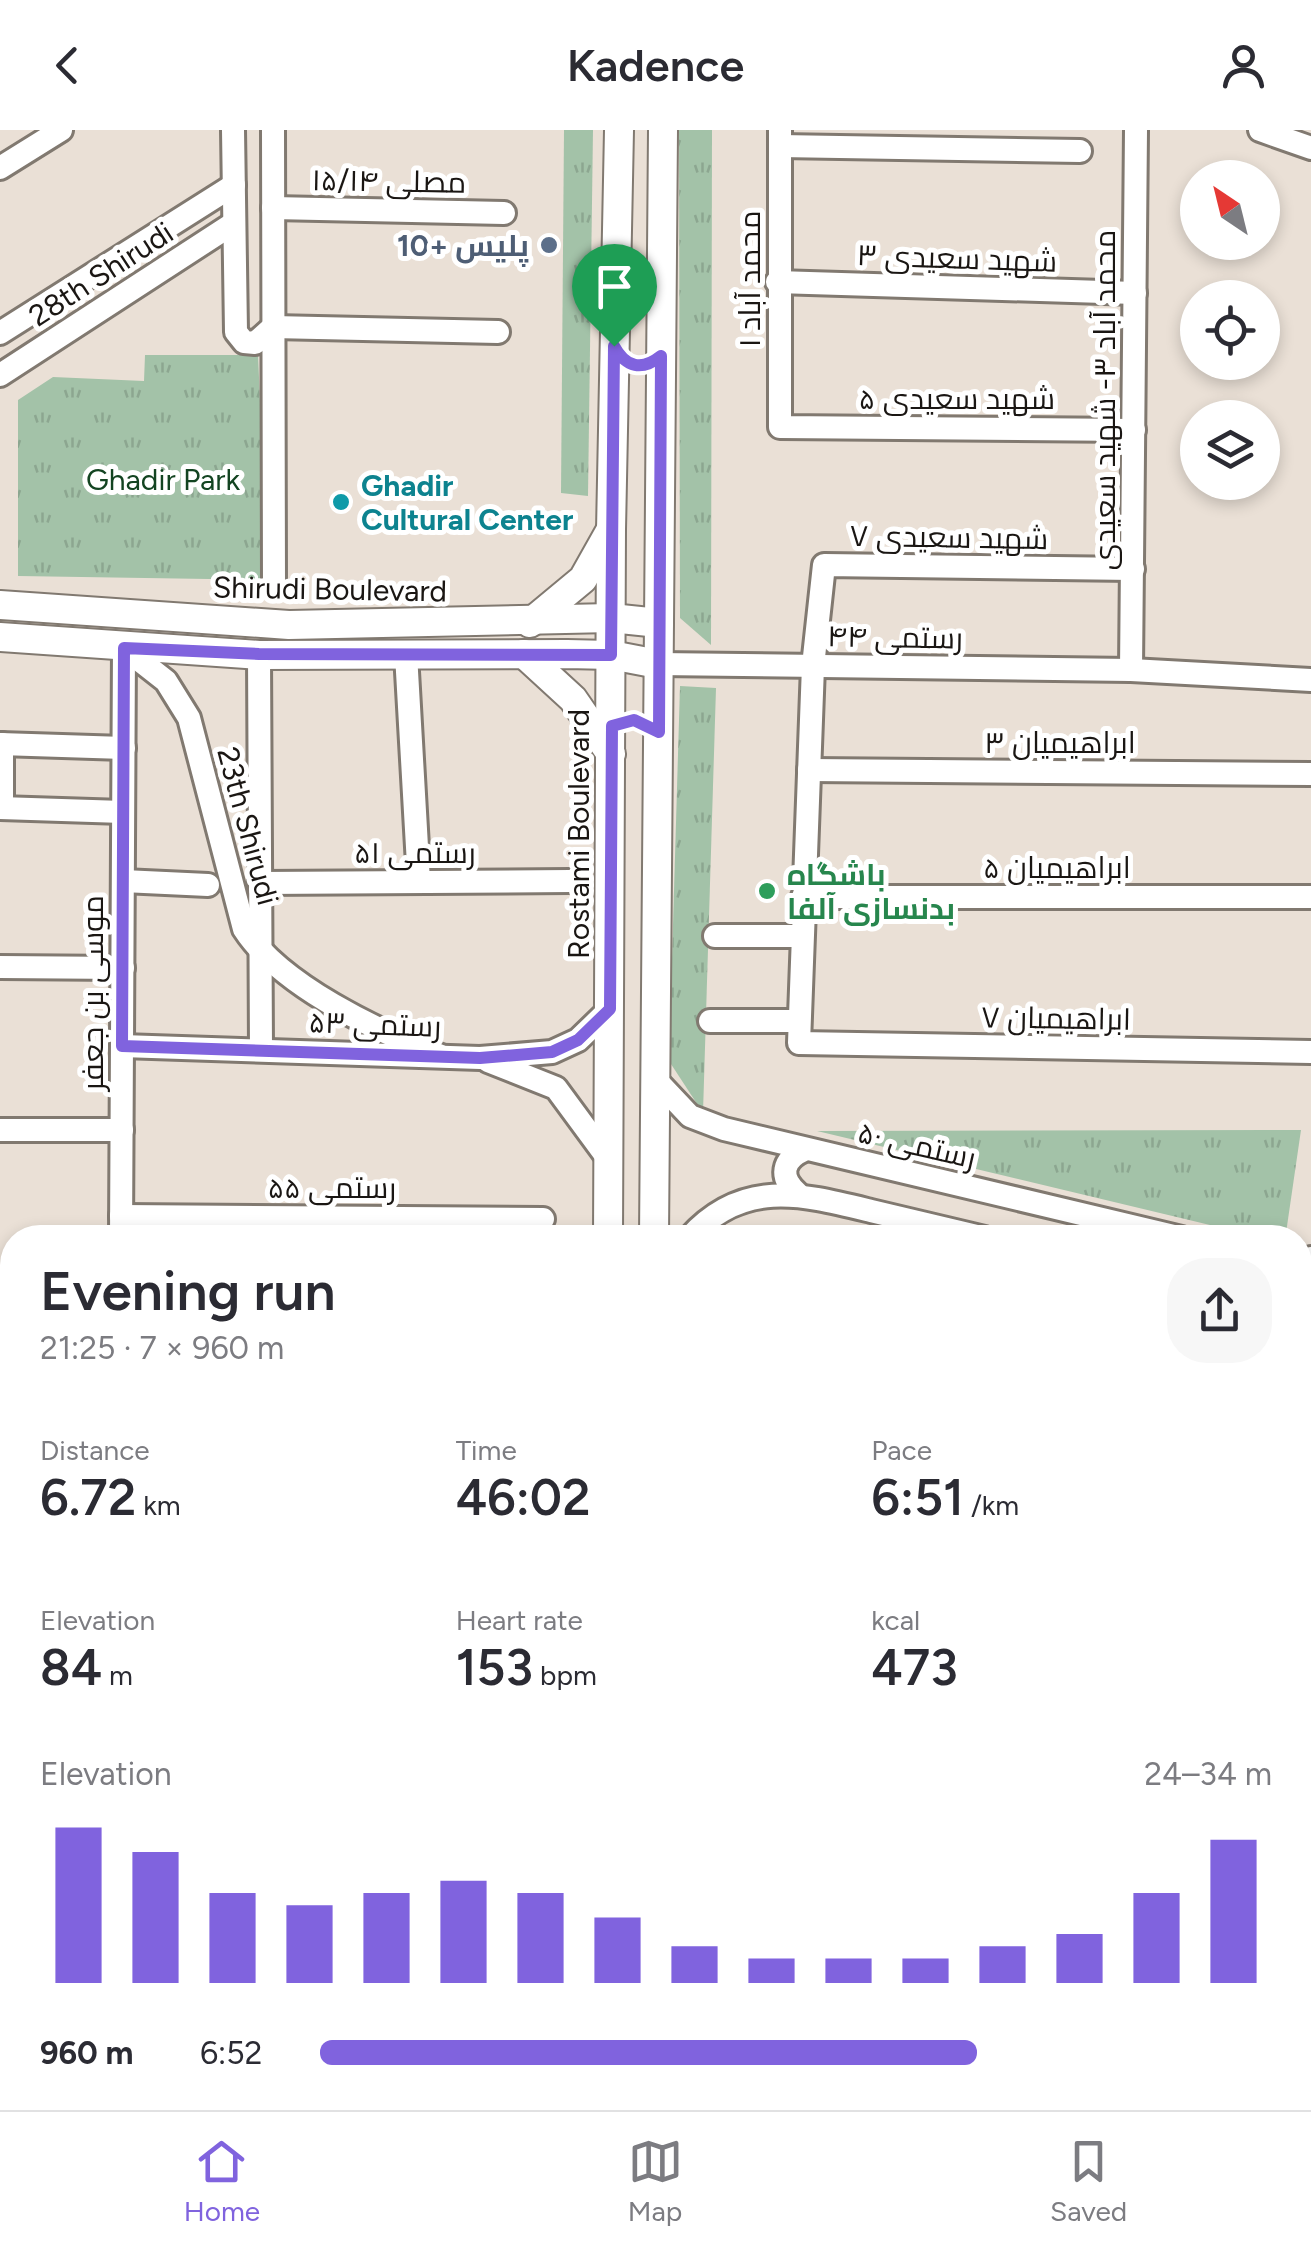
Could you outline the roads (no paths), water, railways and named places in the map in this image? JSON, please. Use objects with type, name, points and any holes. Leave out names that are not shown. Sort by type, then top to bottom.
[{"type":"main road","name":"Rostami Boulevard","points":[[608,1225],[611,530],[619,130]]},
{"type":"main road","points":[[654,1225],[663,130]]},
{"type":"main road","points":[[614,346],[622,360],[634,366],[650,365],[661,356]]},
{"type":"main road","points":[[530,623],[584,580],[611,530]]},
{"type":"main road","name":"Shirudi Boulevard","points":[[0,606],[289,625],[530,623],[611,618],[659,623]]},
{"type":"main road","points":[[0,636],[124,648],[408,664],[524,654],[611,655],[658,664]]},
{"type":"main road","points":[[524,654],[612,740],[634,720],[659,732]]},
{"type":"street","points":[[0,168],[61,130]]},
{"type":"street","points":[[233,130],[236,332],[244,342],[255,344],[274,326],[498,332]]},
{"type":"street","points":[[273,130],[274,586]]},
{"type":"street","name":"محمد آباد ۳- شهید سعیدی","points":[[1131,670],[1136,130]]},
{"type":"street","points":[[1260,130],[1311,148]]},
{"type":"street","points":[[780,138],[1080,151]]},
{"type":"street","name":"محمد آباد ۱","points":[[780,138],[780,427]]},
{"type":"street","name":"28th Shirudi","points":[[3,326],[234,185]]},
{"type":"street","name":"مصلی ۱۵/۱۴","points":[[274,208],[504,213]]},
{"type":"street","name":"28th Shirudi","points":[[0,375],[234,223]]},
{"type":"street","name":"شهید سعیدی ۳","points":[[777,282],[1135,292]]},
{"type":"street","name":"شهید سعیدی ۵","points":[[780,427],[1134,430]]},
{"type":"street","name":"شهید سعیدی ۷","points":[[813,666],[824,565],[1133,569]]},
{"type":"street","name":"موسی بن جعفر","points":[[121,1225],[124,648]]},
{"type":"street","name":"23th Shirudi","points":[[124,648],[166,681],[189,718],[244,930],[261,955]]},
{"type":"street","points":[[259,654],[262,1050]]},
{"type":"street","points":[[408,664],[419,882]]},
{"type":"street","name":"رستمی ۴۴","points":[[658,664],[1131,670],[1311,680]]},
{"type":"street","points":[[798,1032],[813,666]]},
{"type":"street","points":[[123,812],[1,808],[1,744],[124,748]]},
{"type":"street","name":"ابراهیمیان ۳","points":[[808,770],[1311,774]]},
{"type":"street","points":[[123,881],[208,885]]},
{"type":"street","name":"رستمی ۵۱","points":[[260,884],[571,882]]},
{"type":"street","name":"ابراهیمیان ۵","points":[[803,897],[1311,898]]},
{"type":"street","points":[[715,936],[801,936]]},
{"type":"street","points":[[261,955],[384,1033],[440,1056]]},
{"type":"street","points":[[0,966],[122,968]]},
{"type":"street","name":"رستمی ۵۳","points":[[122,1046],[480,1058],[552,1052],[578,1040],[610,1009]]},
{"type":"street","name":"ابراهیمیان ۷","points":[[710,1020],[798,1032],[1311,1052]]},
{"type":"street","points":[[480,1058],[556,1088],[606,1156]]},
{"type":"street","name":"رستمی ۵۰","points":[[656,1080],[690,1116],[804,1150],[1126,1225]]},
{"type":"street","points":[[0,1130],[122,1130]]},
{"type":"street","points":[[797,1193],[786,1184],[784,1169],[790,1156],[804,1150]]},
{"type":"street","points":[[705,1225],[730,1205],[797,1193],[931,1225]]},
{"type":"street","name":"رستمی ۵۵","points":[[181,1225],[542,1219]]},
{"type":"place","name":"پلیس +10","points":[[549,245]]},
{"type":"place","name":"Ghadir Cultural Center","points":[[341,502]]},
{"type":"place","name":"باشگاه بدنسازی آلفا","points":[[767,891]]},
{"type":"park label","name":"Ghadir Park","points":[[163,479]]}]
